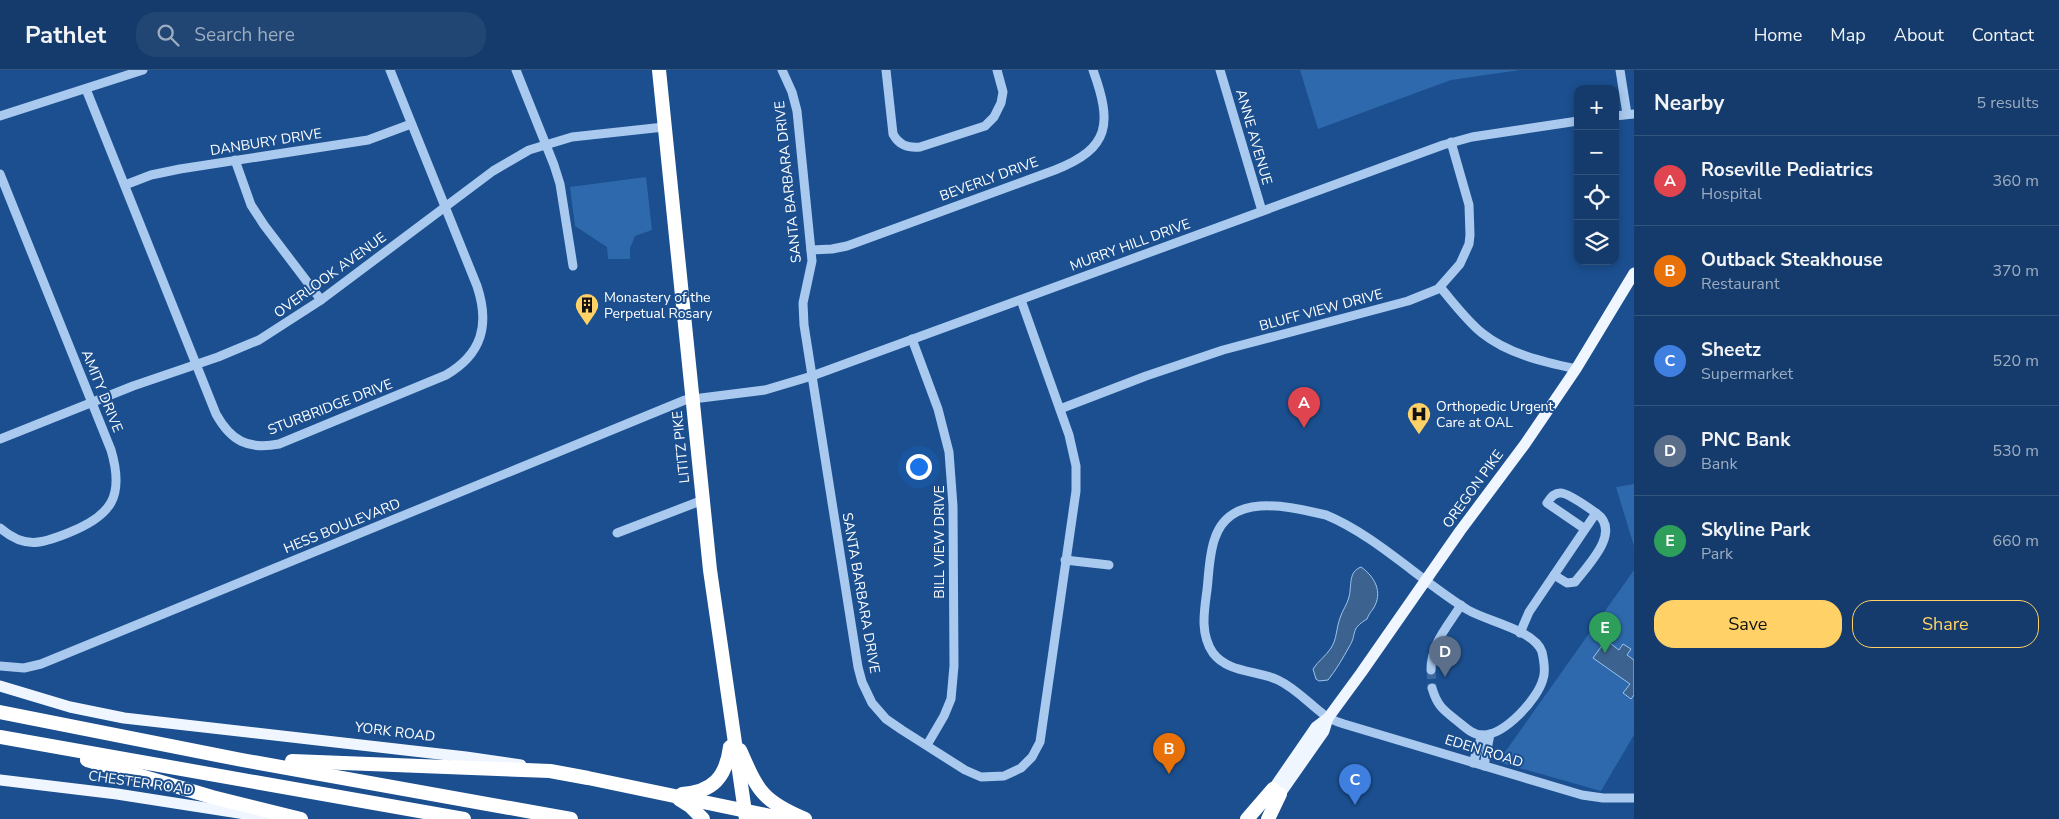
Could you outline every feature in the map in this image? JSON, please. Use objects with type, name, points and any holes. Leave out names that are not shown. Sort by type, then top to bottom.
[{"type":"highway","name":"LITITZ PIKE","points":[[659,70],[710,572],[745,815]]},
{"type":"highway","points":[[0,712],[242,760],[571,819]]},
{"type":"highway","points":[[664,793],[698,792],[715,783],[724,773],[728,762],[732,734]]},
{"type":"highway","points":[[732,734],[755,785],[761,792],[785,810],[805,819]]},
{"type":"highway","points":[[0,738],[464,819]]},
{"type":"highway","points":[[37,744],[110,768],[301,819]]},
{"type":"highway","points":[[242,760],[550,772]]},
{"type":"highway","name":"YORK ROAD","points":[[550,772],[664,793],[745,815],[785,819]]},
{"type":"highway","points":[[1249,819],[1276,792]]},
{"type":"highway","points":[[1268,819],[1276,792]]},
{"type":"highway","points":[[664,793],[690,806],[703,819]]},
{"type":"main road","name":"OREGON PIKE","points":[[1263,819],[1276,792],[1324,731],[1328,718],[1525,444],[1576,369],[1634,273]]},
{"type":"main road","name":"YORK ROAD","points":[[0,686],[70,707],[124,718],[498,760],[550,772]]},
{"type":"main road","points":[[0,776],[26,783]]},
{"type":"main road","name":"CHESTER ROAD","points":[[0,780],[117,794],[277,819]]},
{"type":"street","points":[[0,116],[144,70]]},
{"type":"street","name":"STURBRIDGE DRIVE","points":[[86,89],[216,414],[226,430],[243,443],[260,446],[278,444],[416,388],[458,368],[475,349],[483,326],[484,313],[478,286],[390,70]]},
{"type":"street","points":[[516,70],[560,184],[573,266]]},
{"type":"street","name":"SANTA BARBARA DRIVE","points":[[782,70],[792,92],[797,111],[811,250],[812,266],[804,295],[803,308],[850,625],[862,682],[872,703],[886,719],[965,770],[988,778],[1012,773],[1026,765],[1032,757],[1042,734],[1076,492],[1076,466],[1069,435],[1020,300]]},
{"type":"street","points":[[886,70],[893,134],[896,140],[910,148],[920,147],[985,126],[994,117],[1001,102],[1003,92],[997,70]]},
{"type":"street","name":"BEVERLY DRIVE","points":[[811,250],[848,246],[1081,159],[1093,148],[1100,137],[1105,122],[1103,104],[1093,70]]},
{"type":"street","name":"ANNE AVENUE","points":[[1220,70],[1262,211]]},
{"type":"street","points":[[1620,70],[1630,114]]},
{"type":"street","name":"MURRY HILL DRIVE","points":[[693,399],[765,390],[812,376],[1451,142],[1574,122]]},
{"type":"street","name":"DANBURY DRIVE","points":[[125,185],[161,172],[368,140],[411,124]]},
{"type":"street","name":"OVERLOOK AVENUE","points":[[0,439],[91,402],[196,365],[259,340],[322,300],[514,158],[546,144],[595,134],[664,127]]},
{"type":"street","name":"BLUFF VIEW DRIVE","points":[[1060,409],[1146,376],[1215,353],[1408,301],[1440,287],[1460,264],[1469,244],[1470,235],[1469,205],[1451,142]]},
{"type":"street","points":[[235,160],[251,205],[264,225],[322,300]]},
{"type":"street","name":"AMITY DRIVE","points":[[0,174],[117,469],[116,489],[111,502],[103,514],[89,524],[52,540],[36,544],[12,538],[0,528]]},
{"type":"street","points":[[1440,287],[1470,321],[1492,339],[1525,355],[1576,369]]},
{"type":"street","name":"BILL VIEW DRIVE","points":[[912,339],[945,435],[952,482],[954,666],[952,696],[944,716],[927,745]]},
{"type":"street","name":"HESS BOULEVARD","points":[[0,666],[24,668],[41,664],[685,400],[693,399]]},
{"type":"street","points":[[1554,575],[1567,583],[1576,582],[1606,538],[1607,526],[1596,513],[1565,493],[1559,492],[1552,496],[1547,503],[1585,529]]},
{"type":"street","points":[[617,533],[703,500]]},
{"type":"street","points":[[1328,718],[1287,684],[1260,673],[1231,666],[1210,648],[1204,632],[1204,619],[1212,550],[1219,529],[1231,516],[1241,510],[1259,505],[1326,515],[1336,519],[1468,611],[1520,632],[1536,643],[1542,650],[1545,670],[1537,694],[1528,705],[1498,732],[1486,735],[1472,733],[1440,708],[1432,688]]},
{"type":"street","points":[[1520,632],[1529,612],[1596,513]]},
{"type":"street","points":[[1065,560],[1109,565]]},
{"type":"street","points":[[1431,670],[1431,658],[1434,647],[1461,605]]},
{"type":"street","name":"EDEN ROAD","points":[[1328,718],[1590,797],[1634,798]]},
{"type":"street","points":[[1473,763],[1486,735]]},
{"type":"street","points":[[1484,766],[1486,735]]},
{"type":"shaded area","points":[[1300,70],[1520,70],[1451,80],[1318,129]]},
{"type":"shaded area","points":[[646,177],[652,230],[635,236],[630,248],[630,259],[608,259],[607,247],[575,226],[570,187]]},
{"type":"shaded area","points":[[1634,484],[1634,546],[1616,487]]},
{"type":"shaded area","points":[[1361,567],[1370,575],[1376,585],[1378,597],[1376,603],[1367,619],[1356,629],[1352,642],[1331,676],[1328,680],[1319,681],[1316,679],[1313,669],[1333,645],[1340,618],[1349,597],[1352,576]]},
{"type":"shaded area","points":[[1634,570],[1634,735],[1601,791],[1498,762]]},
{"type":"shaded area","points":[[1606,640],[1619,650],[1623,644],[1631,649],[1627,655],[1634,660],[1634,695],[1631,699],[1623,693],[1630,684],[1593,658]]},
{"type":"tunnel","points":[[1431,670],[1432,688]]},
{"type":"place","name":"Monastery of the Perpetual Rosary","points":[[587,326]]},
{"type":"place","name":"Roseville Pediatrics","points":[[1304,428]]},
{"type":"place","name":"Orthopedic Urgent Care at OAL","points":[[1419,435]]},
{"type":"place","name":"Skyline Park","points":[[1605,653]]},
{"type":"place","name":"PNC Bank","points":[[1445,677]]},
{"type":"place","name":"Outback Steakhouse","points":[[1169,774]]},
{"type":"place","name":"Sheetz","points":[[1355,805]]}]
